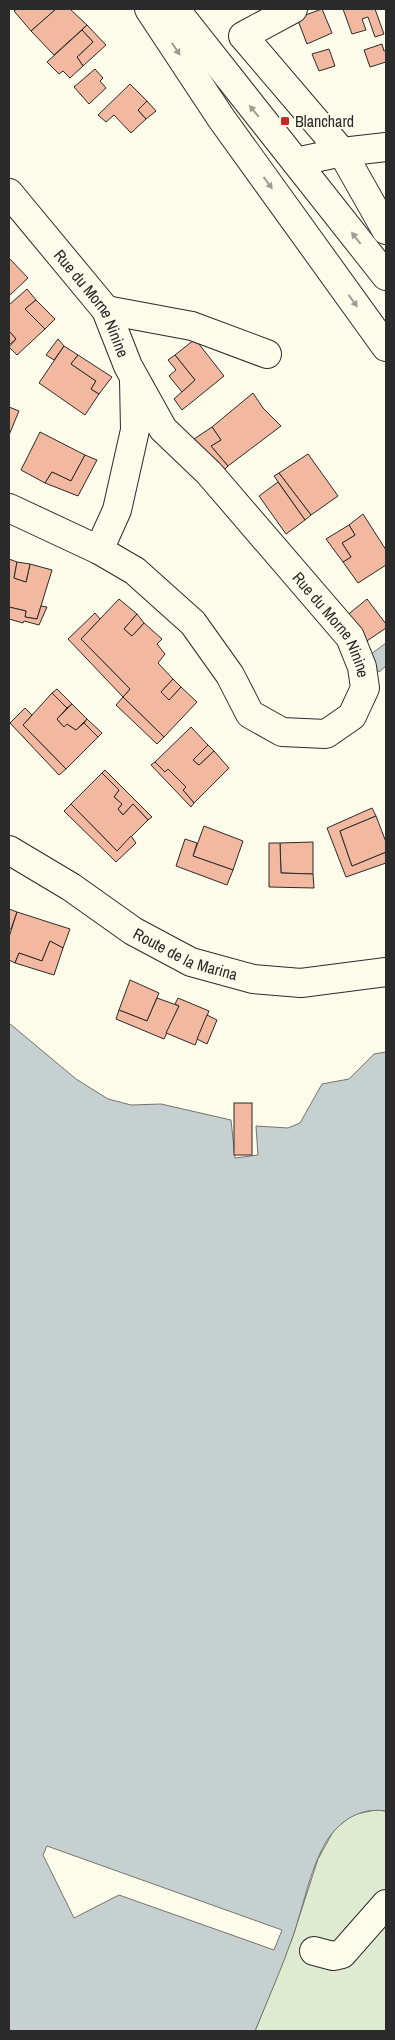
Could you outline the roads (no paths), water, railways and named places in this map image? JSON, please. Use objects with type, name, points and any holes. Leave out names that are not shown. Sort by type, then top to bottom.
[{"type":"street","points":[[149,9],[221,118],[386,347]]},
{"type":"street","points":[[175,9],[386,276]]},
{"type":"street","points":[[293,9],[243,36],[342,152],[386,230]]},
{"type":"street","points":[[296,162],[342,152],[386,147]]},
{"type":"street","points":[[342,152],[386,159]]},
{"type":"street","name":"Rue du Morne Ninine","points":[[9,193],[106,310],[134,377],[163,429],[209,473],[350,636],[362,667],[365,688],[352,716],[326,734],[307,734],[282,732],[250,714],[230,675],[193,623],[135,571],[100,550],[9,508]]},
{"type":"street","points":[[106,310],[192,326],[267,354]]},
{"type":"street","points":[[100,550],[117,510],[135,430],[134,377]]},
{"type":"street","name":"Route de la Marina","points":[[9,850],[71,887],[133,931],[191,962],[253,979],[301,984],[386,972]]},
{"type":"street","points":[[314,1950],[333,1956],[342,1954],[386,1904]]},
{"type":"place","name":"Blanchard","points":[[285,121]]}]
